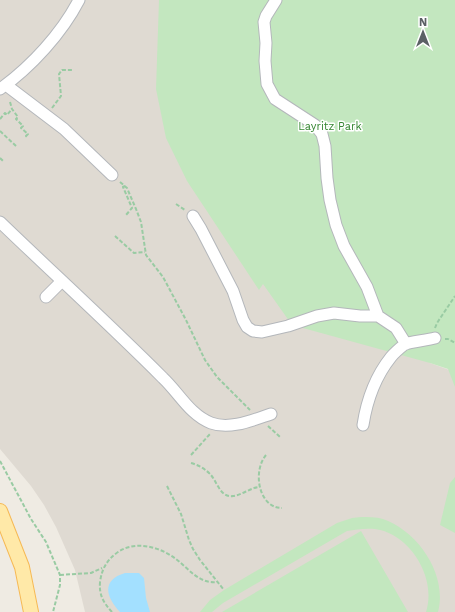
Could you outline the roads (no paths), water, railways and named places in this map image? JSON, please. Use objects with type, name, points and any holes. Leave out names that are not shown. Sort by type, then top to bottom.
[{"type":"main road","points":[[0,511],[22,567],[31,612]]},
{"type":"lane","points":[[79,0],[71,15],[52,40],[18,75],[2,87],[64,129],[112,175]]},
{"type":"lane","points":[[276,0],[264,22],[266,43],[264,61],[267,84],[275,99],[316,125],[322,134],[325,146],[330,200],[336,225],[344,246],[367,287],[378,316]]},
{"type":"lane","points":[[193,216],[233,291],[243,320],[247,327],[253,331],[262,332],[288,326],[317,316],[334,313],[360,316],[378,316],[396,328],[406,344]]},
{"type":"lane","points":[[0,222],[164,378],[200,418],[224,425],[242,423],[271,414]]},
{"type":"lane","points":[[46,297],[62,281]]},
{"type":"lane","points":[[363,425],[368,401],[378,374],[397,351],[406,344],[435,338]]},
{"type":"water","points":[[125,573],[139,573],[144,578],[146,598],[150,612],[120,612],[115,606],[109,595],[109,584],[117,576]]},
{"type":"park label","name":"Layritz Park","points":[[330,126]]}]
